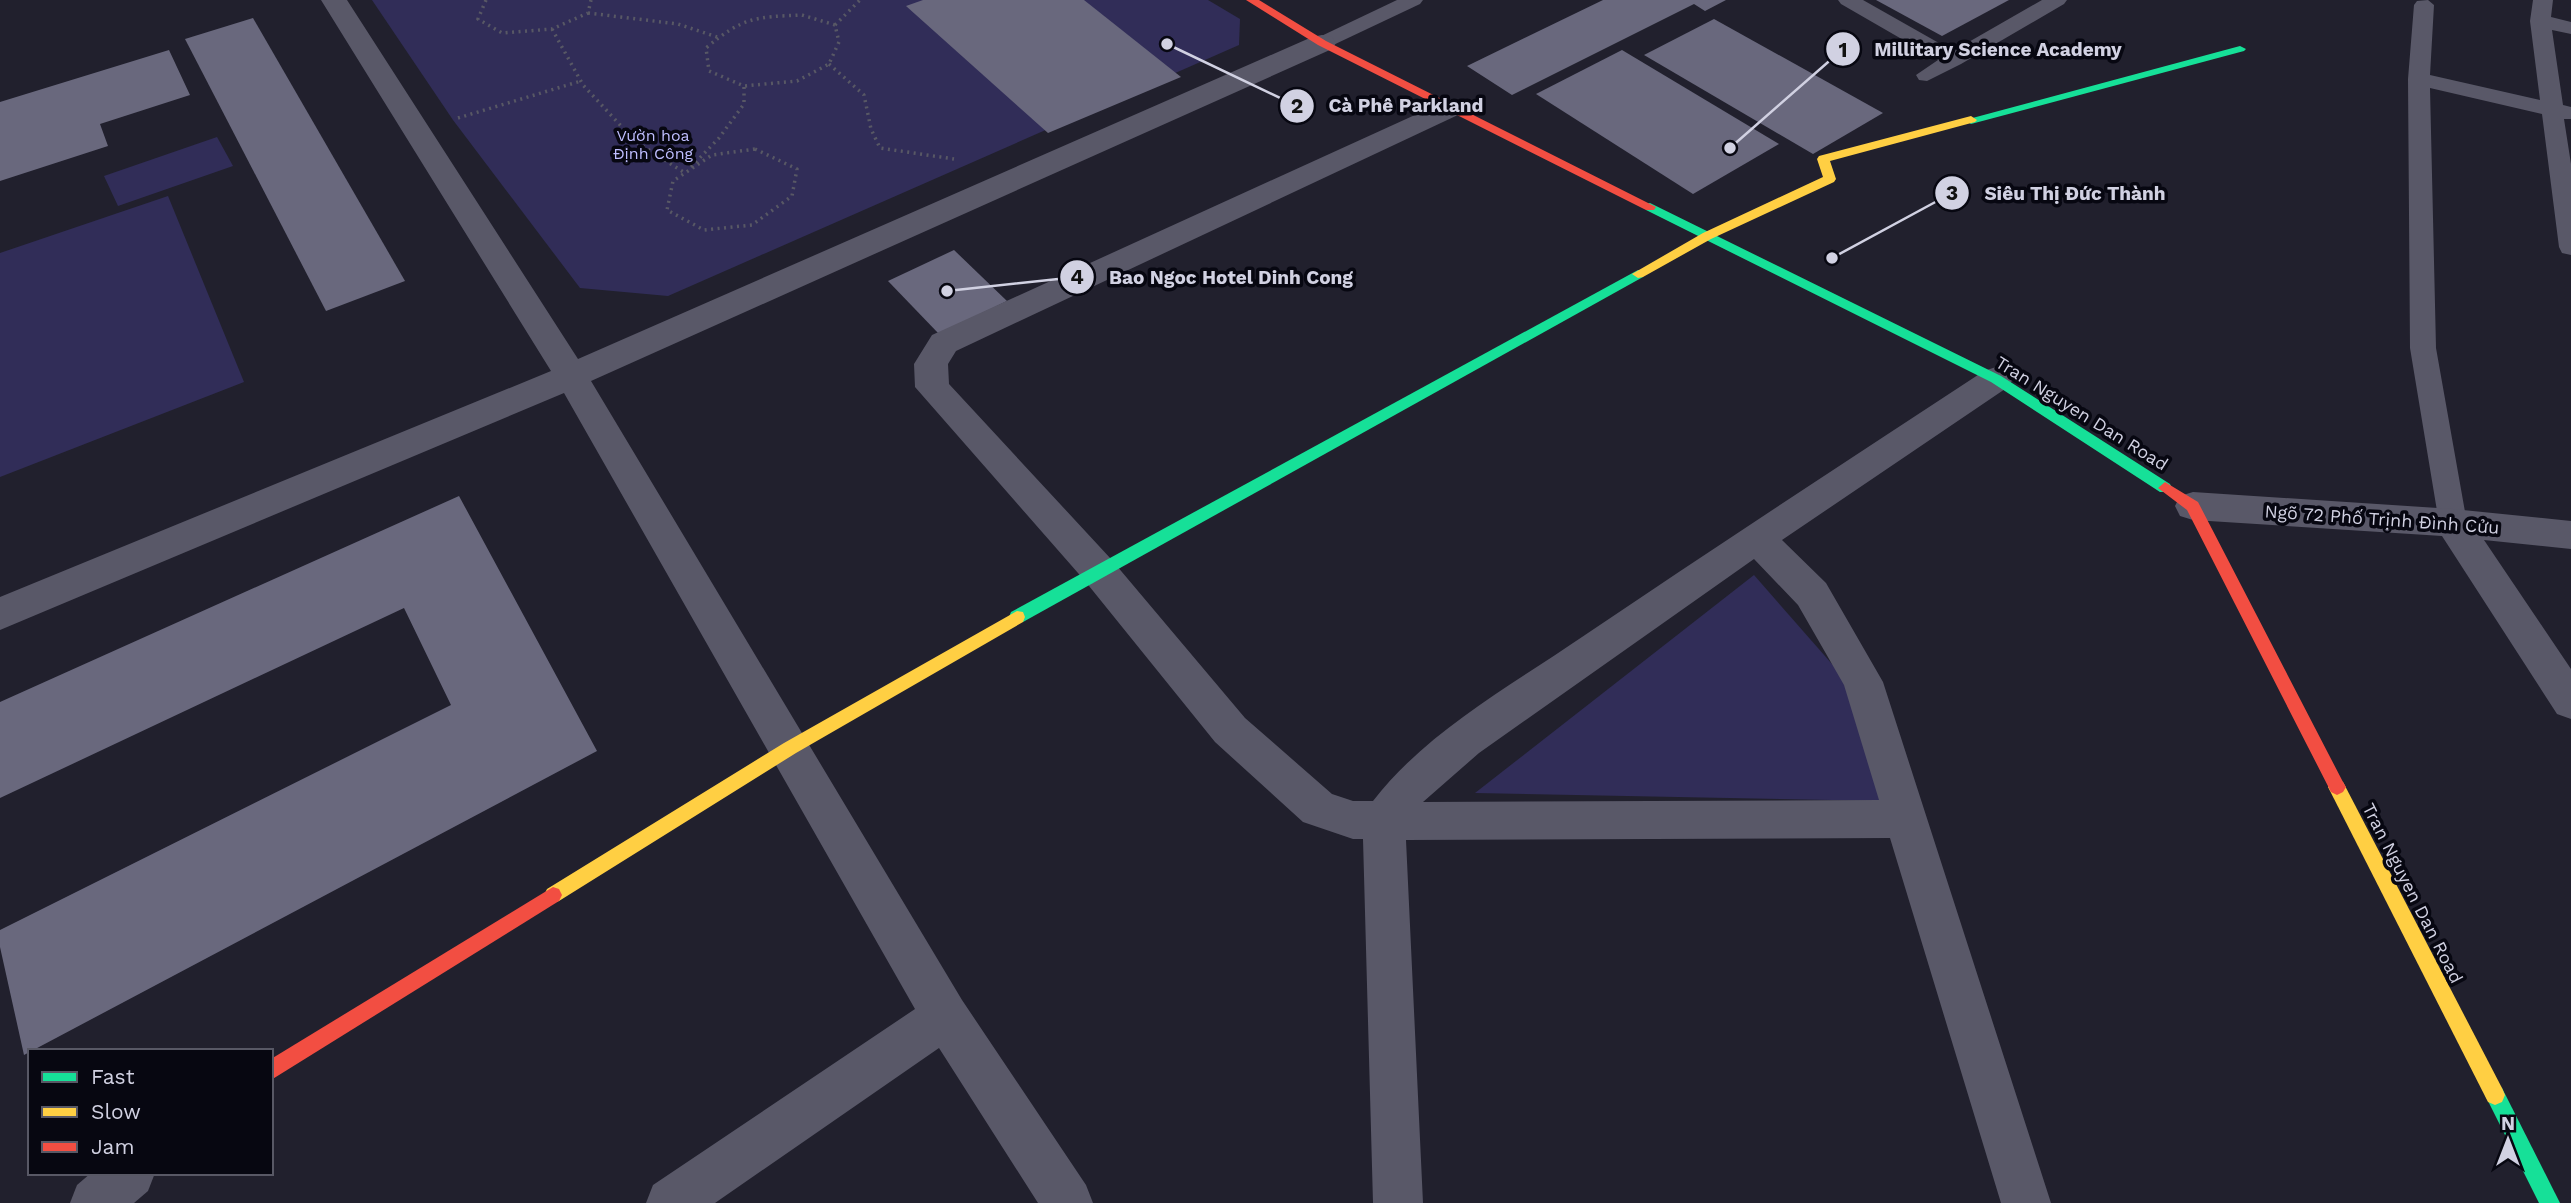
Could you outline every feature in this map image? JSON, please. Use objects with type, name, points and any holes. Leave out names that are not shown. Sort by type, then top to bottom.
[{"type":"street","points":[[334,0],[571,376],[945,1016],[1068,1203]]},
{"type":"street","name":"Tran Nguyen Dan Road","points":[[1251,0],[1322,43],[1996,379],[2193,506],[2550,1203]]},
{"type":"street","points":[[0,614],[571,376],[1322,43]]},
{"type":"street","points":[[273,1069],[790,748],[1098,570],[1707,236],[1830,179],[1823,159],[2240,49]]},
{"type":"street","points":[[1450,108],[944,343],[931,364],[932,387],[1098,570],[1230,730],[1318,809],[1353,820],[1384,821],[1906,819]]},
{"type":"street","points":[[1398,1203],[1384,821],[1410,786],[1464,740],[1757,538],[1996,379]]},
{"type":"street","name":"Ngõ 72 Phố Trịnh Đình Cửu","points":[[2193,506],[2453,523],[2571,535]]},
{"type":"street","points":[[2453,523],[2571,702]]},
{"type":"street","points":[[1757,538],[1812,594],[1863,682],[2026,1203]]},
{"type":"street","points":[[671,1203],[945,1016]]},
{"type":"street","points":[[95,1203],[128,1175]]},
{"type":"lane","points":[[1322,43],[1413,0]]},
{"type":"lane","points":[[1848,0],[1954,60]]},
{"type":"lane","points":[[1927,75],[2057,0]]},
{"type":"lane","points":[[2424,5],[2419,79],[2423,348],[2453,523]]},
{"type":"lane","points":[[2541,10],[2571,28]]},
{"type":"lane","points":[[2541,10],[2561,112],[2571,247]]},
{"type":"lane","points":[[2419,79],[2561,112]]},
{"type":"path","points":[[486,0],[478,19],[502,33],[552,29],[587,13],[678,24],[718,38]]},
{"type":"path","points":[[587,13],[591,0]]},
{"type":"path","points":[[835,25],[860,0]]},
{"type":"path","points":[[802,15],[835,25],[839,42],[829,64],[797,81],[744,86],[709,71],[706,48],[731,27],[761,17],[802,15]]},
{"type":"path","points":[[552,29],[581,81],[635,141],[684,173]]},
{"type":"path","points":[[829,64],[864,95],[871,129],[880,148],[962,160]]},
{"type":"path","points":[[453,120],[581,81]]},
{"type":"path","points":[[684,173],[712,155],[755,149],[797,169],[792,196],[752,225],[704,230],[667,210],[673,181],[719,138],[744,104],[744,86]]},
{"type":"green space","name":"Vườn hoa Định Công","points":[[372,0],[1208,0],[1240,19],[1239,45],[668,296],[580,288],[453,120]]},
{"type":"green space","points":[[217,137],[233,166],[118,206],[104,176]]},
{"type":"green space","points":[[168,196],[244,382],[0,477],[0,253]]},
{"type":"green space","points":[[1754,575],[1846,680],[1884,801],[1475,793]]},
{"type":"building","points":[[923,0],[1084,0],[1181,77],[1048,133],[906,6]]},
{"type":"building","points":[[1603,0],[1726,0],[1705,11],[1694,4],[1512,95],[1467,66]]},
{"type":"building","points":[[1876,0],[2009,0],[1942,36]]},
{"type":"building","points":[[253,18],[405,281],[326,311],[185,39]]},
{"type":"building","points":[[1714,19],[1883,113],[1813,154],[1644,55]]},
{"type":"building","points":[[169,50],[190,95],[100,124],[108,146],[0,181],[0,102]]},
{"type":"building","points":[[1622,50],[1779,144],[1693,194],[1536,94]]},
{"type":"building","points":[[954,250],[1007,301],[939,334],[888,281]]},
{"type":"building","points":[[459,496],[597,751],[35,1049],[28,1049],[28,1053],[24,1055],[0,947],[0,930],[451,705],[404,608],[0,798],[0,702]]},
{"type":"traffic: fast","points":[[1971,120],[2240,49]]},
{"type":"traffic: fast","points":[[1650,207],[1996,379],[2165,488]]},
{"type":"traffic: fast","points":[[1017,617],[1638,274]]},
{"type":"traffic: fast","points":[[2495,1095],[2550,1203]]},
{"type":"traffic: slow","points":[[1638,274],[1707,236],[1830,179],[1823,159],[1971,120]]},
{"type":"traffic: slow","points":[[553,895],[790,748],[1017,617]]},
{"type":"traffic: slow","points":[[2337,787],[2495,1095]]},
{"type":"traffic: jam","points":[[1251,0],[1322,43],[1650,207]]},
{"type":"traffic: jam","points":[[2165,488],[2193,506],[2337,787]]},
{"type":"traffic: jam","points":[[273,1069],[553,895]]},
{"type":"place","name":"Cà Phê Parkland","points":[[1167,44]]},
{"type":"place","name":"Millitary Science Academy","points":[[1730,148]]},
{"type":"place","name":"Siêu Thị Đức Thành","points":[[1832,258]]},
{"type":"place","name":"Bao Ngoc Hotel Dinh Cong","points":[[947,291]]}]
